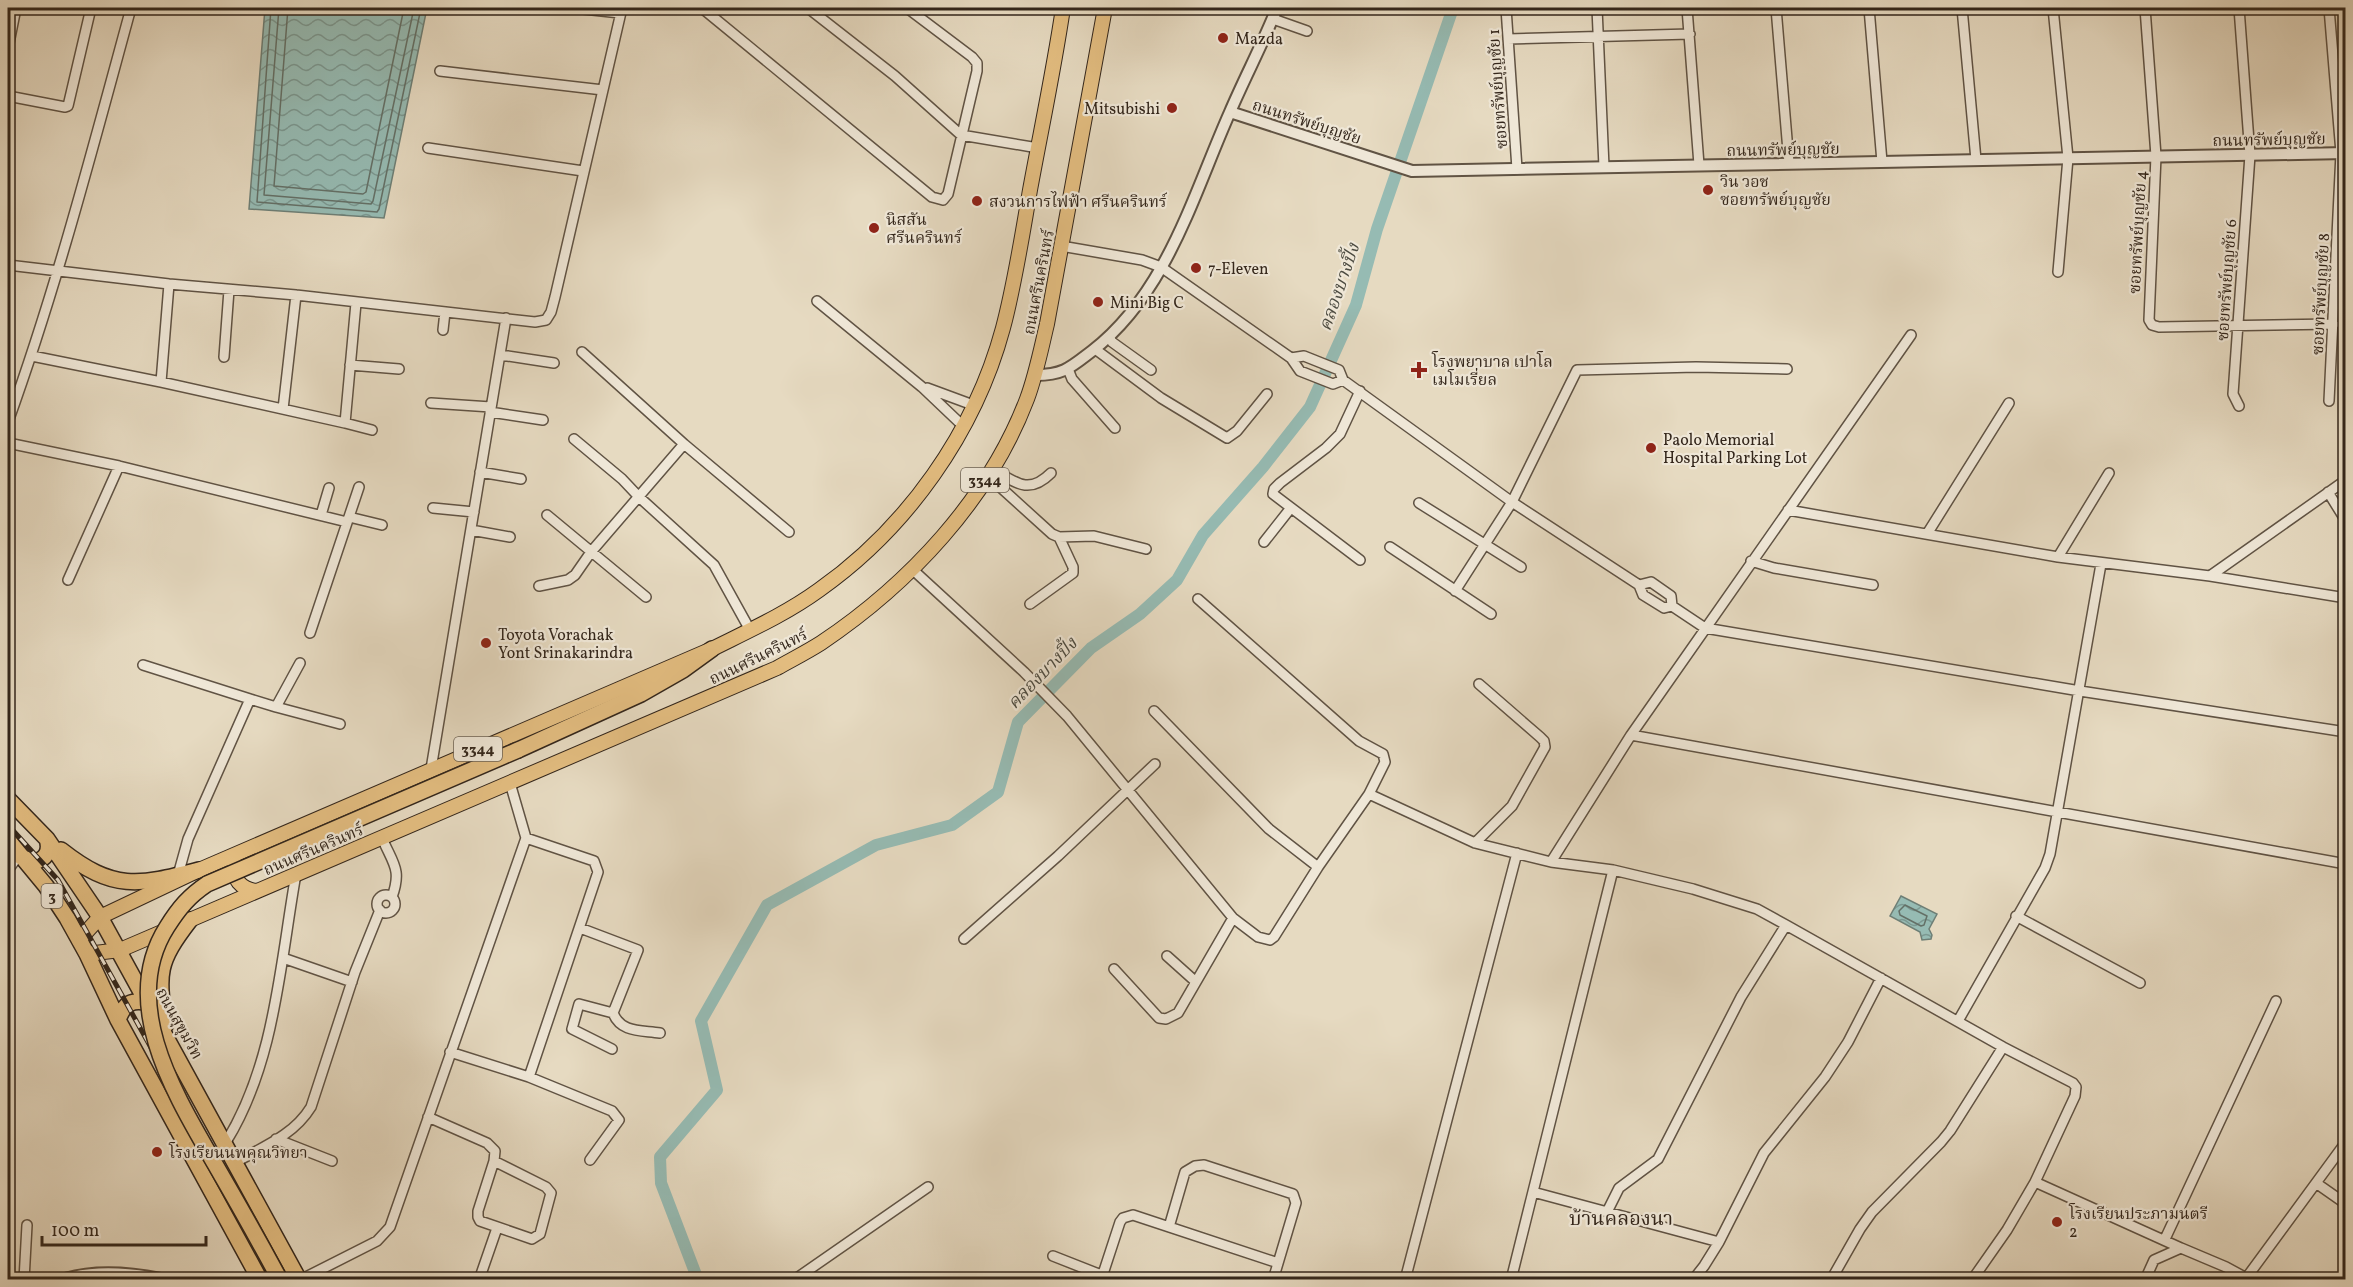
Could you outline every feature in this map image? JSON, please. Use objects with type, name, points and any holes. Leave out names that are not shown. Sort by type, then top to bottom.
[{"type":"highway","points":[[280,1280],[171,1084],[157,1047],[152,1025],[149,984],[155,951],[179,908],[190,895],[207,884],[518,750],[641,694],[683,670],[712,649]]},
{"type":"highway","name":"ถนนสุขุมวิท","points":[[8,799],[47,839],[100,917],[300,1280]]},
{"type":"highway","points":[[47,839],[81,865],[99,875],[116,880],[138,883],[158,881],[198,870]]},
{"type":"highway","points":[[19,855],[28,861],[43,859],[49,850],[47,839]]},
{"type":"highway","name":"3","points":[[8,840],[46,886],[83,947],[118,1020],[260,1280]]},
{"type":"highway","points":[[166,1035],[159,983],[162,967],[167,951],[190,920]]},
{"type":"highway","points":[[118,1020],[122,1010],[129,1003],[140,1001],[149,1004]]},
{"type":"main road","name":"ถนนศรีนครินทร์","points":[[1063,9],[1003,329],[990,369],[963,426],[914,502],[877,542],[819,591],[750,630],[712,649],[198,870],[100,917],[83,947],[120,950],[777,668],[820,644],[859,615],[912,569],[958,517],[991,472],[1016,425],[1036,375],[1105,12]]},
{"type":"main road","points":[[245,849],[236,862],[235,876],[242,887],[256,891]]},
{"type":"street","points":[[8,48],[16,8]]},
{"type":"street","points":[[8,96],[68,106],[91,8]]},
{"type":"street","points":[[8,422],[59,270],[131,8]]},
{"type":"street","points":[[8,265],[535,322],[546,320],[551,312],[621,10],[574,8]]},
{"type":"street","points":[[702,8],[932,197],[942,200],[948,194],[977,63],[907,8]]},
{"type":"street","points":[[808,8],[895,76],[961,135],[1038,148]]},
{"type":"street","points":[[1036,375],[1054,375],[1068,369],[1109,337],[1141,302],[1193,202],[1230,112],[1277,8]]},
{"type":"street","name":"ซอยทรัพย์บุญชัย 1","points":[[1506,8],[1517,169]]},
{"type":"street","points":[[1597,8],[1604,167]]},
{"type":"street","points":[[1687,8],[1699,165]]},
{"type":"street","points":[[1776,8],[1789,164]]},
{"type":"street","points":[[1869,8],[1882,162]]},
{"type":"street","points":[[1962,8],[1976,160]]},
{"type":"street","points":[[2053,8],[2068,158],[2058,272]]},
{"type":"street","name":"ซอยทรัพย์บุญชัย 4","points":[[2145,8],[2156,156],[2149,320],[2152,325],[2159,327],[2239,324]]},
{"type":"street","name":"ซอยทรัพย์บุญชัย 6","points":[[2239,8],[2250,155],[2233,394],[2239,406]]},
{"type":"street","name":"ซอยทรัพย์บุญชัย 8","points":[[2329,8],[2343,153],[2329,401]]},
{"type":"street","points":[[1273,19],[1306,32]]},
{"type":"street","points":[[1508,39],[1690,34]]},
{"type":"street","points":[[440,71],[603,90]]},
{"type":"street","name":"ถนนทรัพย์บุญชัย","points":[[1230,112],[1412,171],[2343,153]]},
{"type":"street","points":[[428,148],[583,171]]},
{"type":"street","points":[[1061,246],[1142,260],[1161,267],[1291,358],[1300,371],[1334,384],[1341,375]]},
{"type":"street","points":[[161,382],[169,284]]},
{"type":"street","points":[[224,357],[230,290]]},
{"type":"street","points":[[283,409],[296,296]]},
{"type":"street","points":[[817,301],[922,387],[963,426]]},
{"type":"street","points":[[345,423],[357,303]]},
{"type":"street","points":[[443,330],[445,312]]},
{"type":"street","points":[[432,769],[506,318]]},
{"type":"street","points":[[2239,324],[2334,324]]},
{"type":"street","points":[[1551,862],[1631,735],[1750,561],[1911,335]]},
{"type":"street","points":[[1109,337],[1112,342],[1150,370]]},
{"type":"street","points":[[1095,349],[1161,398],[1227,438],[1237,431],[1267,394]]},
{"type":"street","points":[[582,352],[684,444],[789,532]]},
{"type":"street","points":[[501,355],[554,363]]},
{"type":"street","points":[[32,356],[161,382],[372,430]]},
{"type":"street","points":[[1291,358],[1304,356],[1341,375],[1512,502],[1639,585],[1643,595],[1664,608],[1672,606],[1705,628],[2080,691],[2346,732]]},
{"type":"street","points":[[350,365],[399,369]]},
{"type":"street","points":[[1455,591],[1512,502],[1577,370],[1696,367],[1787,369]]},
{"type":"street","points":[[1068,369],[1072,379],[1115,428]]},
{"type":"street","points":[[922,387],[973,405]]},
{"type":"street","points":[[1360,391],[1340,434],[1274,489],[1274,494],[1290,509],[1360,560]]},
{"type":"street","points":[[431,403],[491,409],[543,420]]},
{"type":"street","points":[[1927,534],[2009,403]]},
{"type":"street","points":[[574,439],[622,479],[639,498],[714,565],[750,630]]},
{"type":"street","points":[[8,444],[119,466],[321,515],[382,525]]},
{"type":"street","points":[[539,586],[567,580],[575,574],[591,552],[684,444]]},
{"type":"street","points":[[68,580],[119,466]]},
{"type":"street","points":[[480,472],[521,478]]},
{"type":"street","points":[[991,472],[1028,486],[1042,482],[1051,473]]},
{"type":"street","points":[[991,472],[1039,524],[1059,537],[1073,567],[1072,573],[1030,604]]},
{"type":"street","points":[[2058,557],[2109,473]]},
{"type":"street","points":[[2210,576],[2346,480]]},
{"type":"street","points":[[310,633],[359,487]]},
{"type":"street","points":[[321,515],[329,488]]},
{"type":"street","points":[[2328,492],[2346,521]]},
{"type":"street","points":[[1419,502],[1521,567]]},
{"type":"street","points":[[433,508],[474,512]]},
{"type":"street","points":[[1264,542],[1290,509]]},
{"type":"street","points":[[1788,510],[2102,564],[2210,576],[2346,598]]},
{"type":"street","points":[[547,515],[646,597]]},
{"type":"street","points":[[471,530],[510,537]]},
{"type":"street","points":[[1059,537],[1094,536],[1146,549]]},
{"type":"street","points":[[1390,547],[1491,614]]},
{"type":"street","points":[[1750,561],[1766,566],[1873,585]]},
{"type":"street","points":[[1958,1021],[2047,861],[2059,811],[2102,564]]},
{"type":"street","points":[[912,569],[1024,672],[1067,716],[1233,918],[1258,937],[1270,940],[1317,867],[1369,794],[1384,762],[1383,754],[1359,741],[1198,599]]},
{"type":"street","points":[[1639,585],[1651,582],[1671,596],[1672,606]]},
{"type":"street","points":[[276,706],[300,663]]},
{"type":"street","points":[[143,665],[250,699],[340,724]]},
{"type":"street","points":[[1475,843],[1512,806],[1545,747],[1540,737],[1479,684]]},
{"type":"street","points":[[178,875],[188,839],[250,699]]},
{"type":"street","points":[[1154,711],[1269,829],[1317,867]]},
{"type":"street","points":[[1631,735],[2346,864]]},
{"type":"street","points":[[964,939],[1058,856],[1155,764]]},
{"type":"street","points":[[300,1280],[377,1241],[390,1227],[526,838],[510,783]]},
{"type":"street","points":[[1369,794],[1475,843],[1551,862],[1613,870],[1757,909],[2003,1047],[2073,1083],[2076,1087],[2075,1096],[2035,1182],[2007,1230],[1971,1280]]},
{"type":"street","points":[[236,1162],[302,1122],[311,1107],[352,982],[380,910],[386,912],[392,910],[395,902],[392,897],[398,881],[397,874],[382,838]]},
{"type":"street","points":[[526,838],[596,863],[598,872],[529,1077]]},
{"type":"street","points":[[1405,1280],[1517,853]]},
{"type":"street","points":[[8,870],[19,855]]},
{"type":"street","points":[[1511,1280],[1613,870]]},
{"type":"street","points":[[226,1142],[244,1110],[257,1077],[265,1047],[283,958],[296,874]]},
{"type":"street","points":[[2016,916],[2140,983]]},
{"type":"street","points":[[1114,969],[1159,1018],[1166,1019],[1178,1012],[1233,918]]},
{"type":"street","points":[[1607,1212],[1619,1188],[1658,1159],[1736,1008],[1786,925]]},
{"type":"street","points":[[580,928],[638,950],[613,1013],[617,1022],[626,1028],[660,1033]]},
{"type":"street","points":[[1167,956],[1196,982]]},
{"type":"street","points":[[283,958],[352,982]]},
{"type":"street","points":[[1693,1280],[1719,1242],[1764,1153],[1825,1077],[1848,1042],[1881,978]]},
{"type":"street","points":[[2165,1239],[2276,1001]]},
{"type":"street","points":[[612,1049],[572,1029],[579,1004],[613,1013]]},
{"type":"street","points":[[1831,1280],[1872,1212],[1950,1131],[2003,1047]]},
{"type":"street","points":[[450,1052],[529,1077],[605,1106],[617,1115],[619,1120],[615,1128],[590,1160]]},
{"type":"street","points":[[428,1117],[487,1143],[495,1151],[478,1217],[480,1221],[532,1239],[536,1238],[540,1234],[551,1193],[546,1187],[494,1161]]},
{"type":"street","points":[[276,1139],[332,1161]]},
{"type":"street","points":[[2035,1182],[2249,1278],[2346,1142]]},
{"type":"street","points":[[1169,1227],[1185,1172],[1196,1166],[1204,1165],[1293,1194],[1296,1203],[1273,1280]]},
{"type":"street","points":[[2316,1183],[2346,1204]]},
{"type":"street","points":[[794,1280],[928,1187]]},
{"type":"street","points":[[1533,1192],[1719,1242]]},
{"type":"street","points":[[1102,1278],[1123,1218],[1133,1215],[1278,1263]]},
{"type":"street","points":[[24,1280],[27,1225]]},
{"type":"street","points":[[479,1280],[497,1228]]},
{"type":"street","points":[[2145,1280],[2154,1260],[2181,1248]]},
{"type":"street","points":[[1053,1256],[1102,1278],[1114,1280]]},
{"type":"street","points":[[62,1280],[138,1275],[166,1280]]},
{"type":"water","points":[[265,8],[427,8],[384,218],[249,209]]},
{"type":"water","points":[[1901,896],[1937,914],[1929,929],[1931,939],[1922,940],[1920,932],[1890,916]]},
{"type":"waterway","name":"คลองบางปิ้ง","points":[[698,1280],[661,1183],[660,1157],[717,1090],[701,1021],[767,905],[876,845],[952,825],[998,792],[1018,722],[1091,648],[1140,614],[1177,580],[1203,535],[1263,467],[1310,407],[1356,305],[1377,229],[1453,8]]},
{"type":"railway","points":[[8,825],[58,880],[280,1280]]},
{"type":"place","name":"Mazda","points":[[1223,38]]},
{"type":"place","name":"Mitsubishi","points":[[1172,108]]},
{"type":"place","name":"วิน วอช ซอยทรัพย์บุญชัย","points":[[1708,190]]},
{"type":"place","name":"สงวนการไฟฟ้า ศรีนครินทร์","points":[[977,201]]},
{"type":"place","name":"นิสสัน ศรีนครินทร์","points":[[874,228]]},
{"type":"place","name":"7-Eleven","points":[[1196,268]]},
{"type":"place","name":"Mini Big C","points":[[1098,302]]},
{"type":"place","name":"โรงพยาบาล เปาโล เมโมเรี่ยล","points":[[1419,370]]},
{"type":"place","name":"Paolo Memorial Hospital Parking Lot","points":[[1651,448]]},
{"type":"place","name":"Toyota Vorachak Yont Srinakarindra","points":[[486,643]]},
{"type":"place","name":"โรงเรียนนพคุณวิทยา","points":[[157,1152]]},
{"type":"place","name":"โรงเรียนประภามนตรี 2","points":[[2057,1222]]},
{"type":"district","name":"บ้านคลองนา","points":[[1621,1218]]}]
